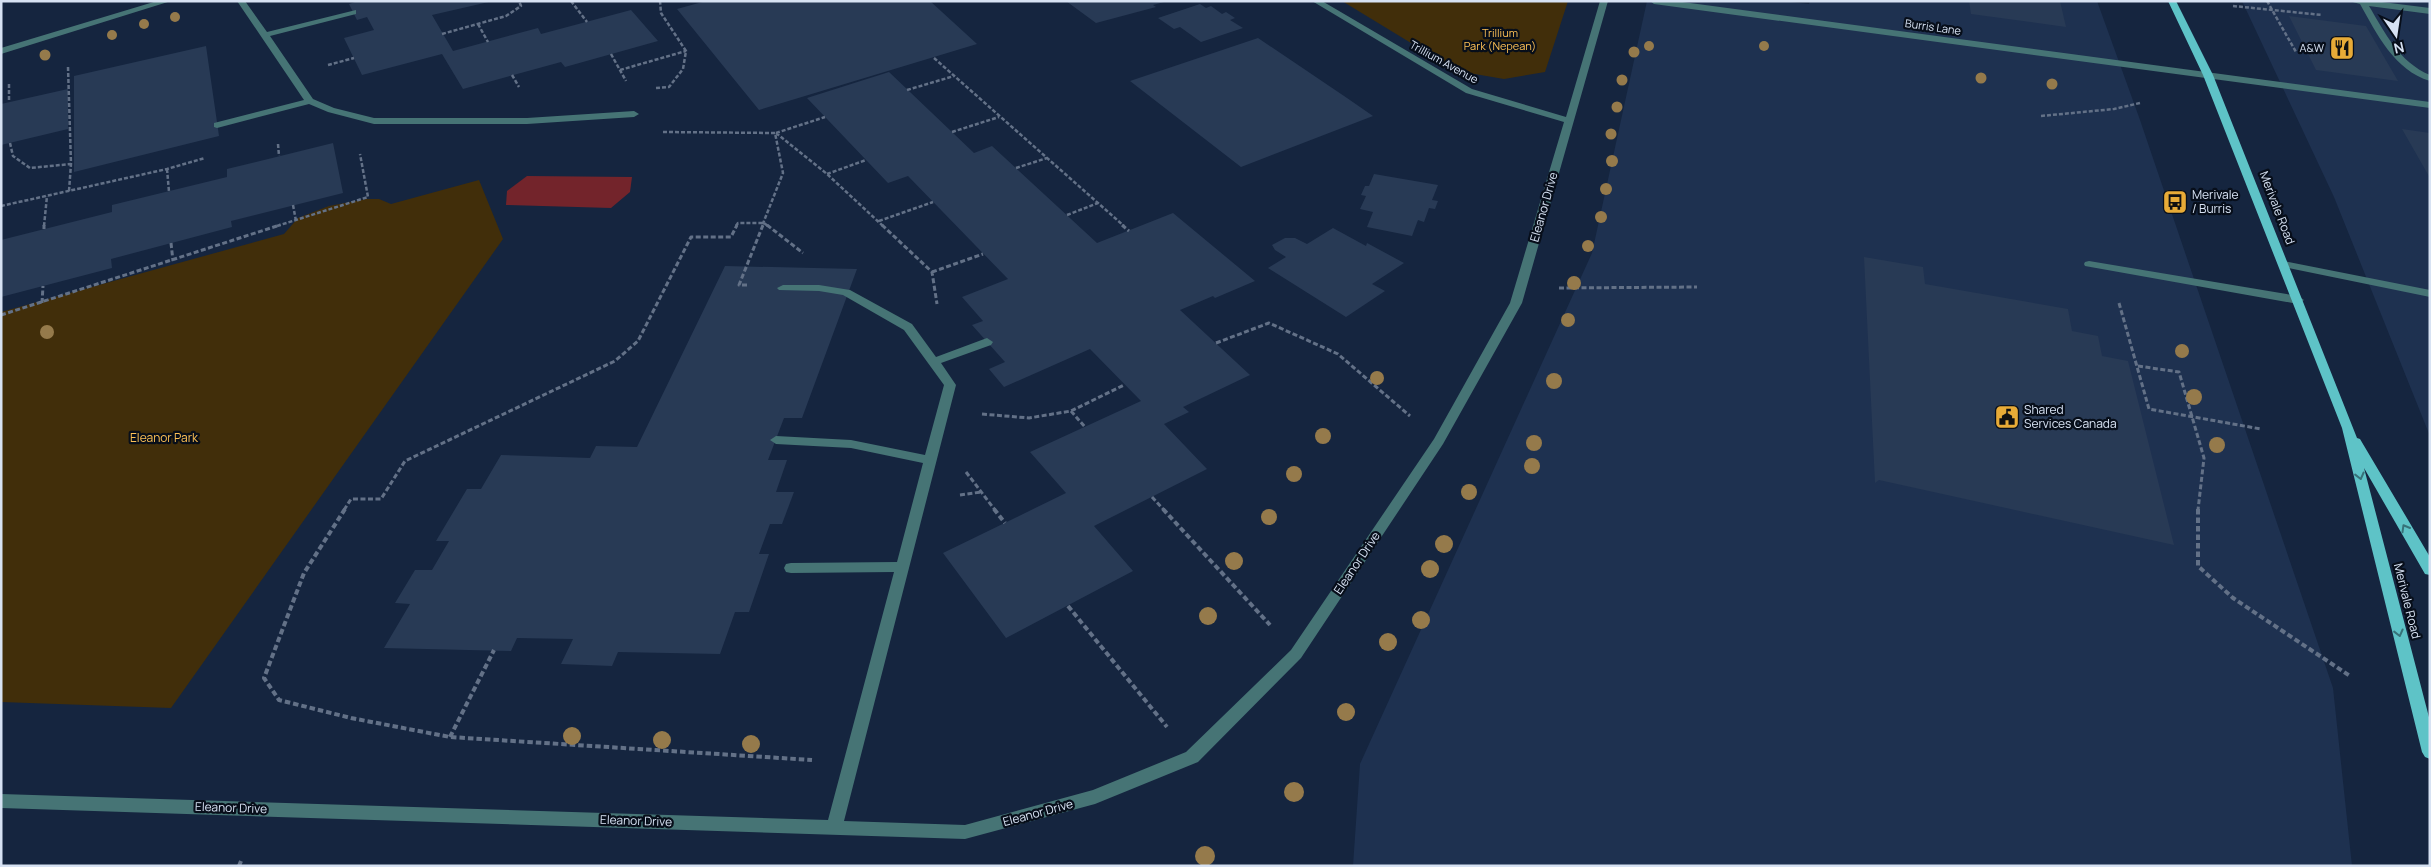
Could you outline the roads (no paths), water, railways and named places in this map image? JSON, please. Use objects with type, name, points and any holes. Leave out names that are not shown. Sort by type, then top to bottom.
[{"type":"main road","name":"Merivale Road","points":[[2172,1],[2208,75],[2348,428],[2430,752]]},
{"type":"main road","name":"Merivale Road","points":[[2348,428],[2430,570]]},
{"type":"street","points":[[1,51],[167,1]]},
{"type":"street","points":[[242,1],[310,101]]},
{"type":"street","name":"Trillium Avenue","points":[[1316,1],[1469,91],[1570,121]]},
{"type":"street","name":"Eleanor Drive","points":[[1,801],[965,832],[1095,797],[1192,757],[1296,654],[1439,441],[1516,303],[1604,1]]},
{"type":"street","name":"Burris Lane","points":[[1654,1],[2430,105]]},
{"type":"street","points":[[2353,1],[2364,4],[2430,11]]},
{"type":"street","points":[[2364,4],[2398,58],[2416,74],[2430,78]]},
{"type":"street","points":[[265,35],[353,12]]},
{"type":"street","points":[[216,125],[310,101],[374,121],[527,121],[634,114]]},
{"type":"street","points":[[2089,264],[2298,300]]},
{"type":"street","points":[[2283,264],[2430,294]]},
{"type":"street","points":[[783,288],[819,288],[846,292],[908,328],[950,385],[834,828]]},
{"type":"street","points":[[933,362],[987,342]]},
{"type":"street","points":[[776,440],[851,444],[930,460]]},
{"type":"street","points":[[791,568],[903,567]]},
{"type":"place","name":"A&W","points":[[2342,48]]},
{"type":"place","name":"Merivale / Burris","points":[[2175,202]]},
{"type":"place","name":"Shared Services Canada","points":[[2007,417]]},
{"type":"park label","name":"Trillium Park (Nepean)","points":[[1500,39]]},
{"type":"park label","name":"Eleanor Park","points":[[164,438]]}]
